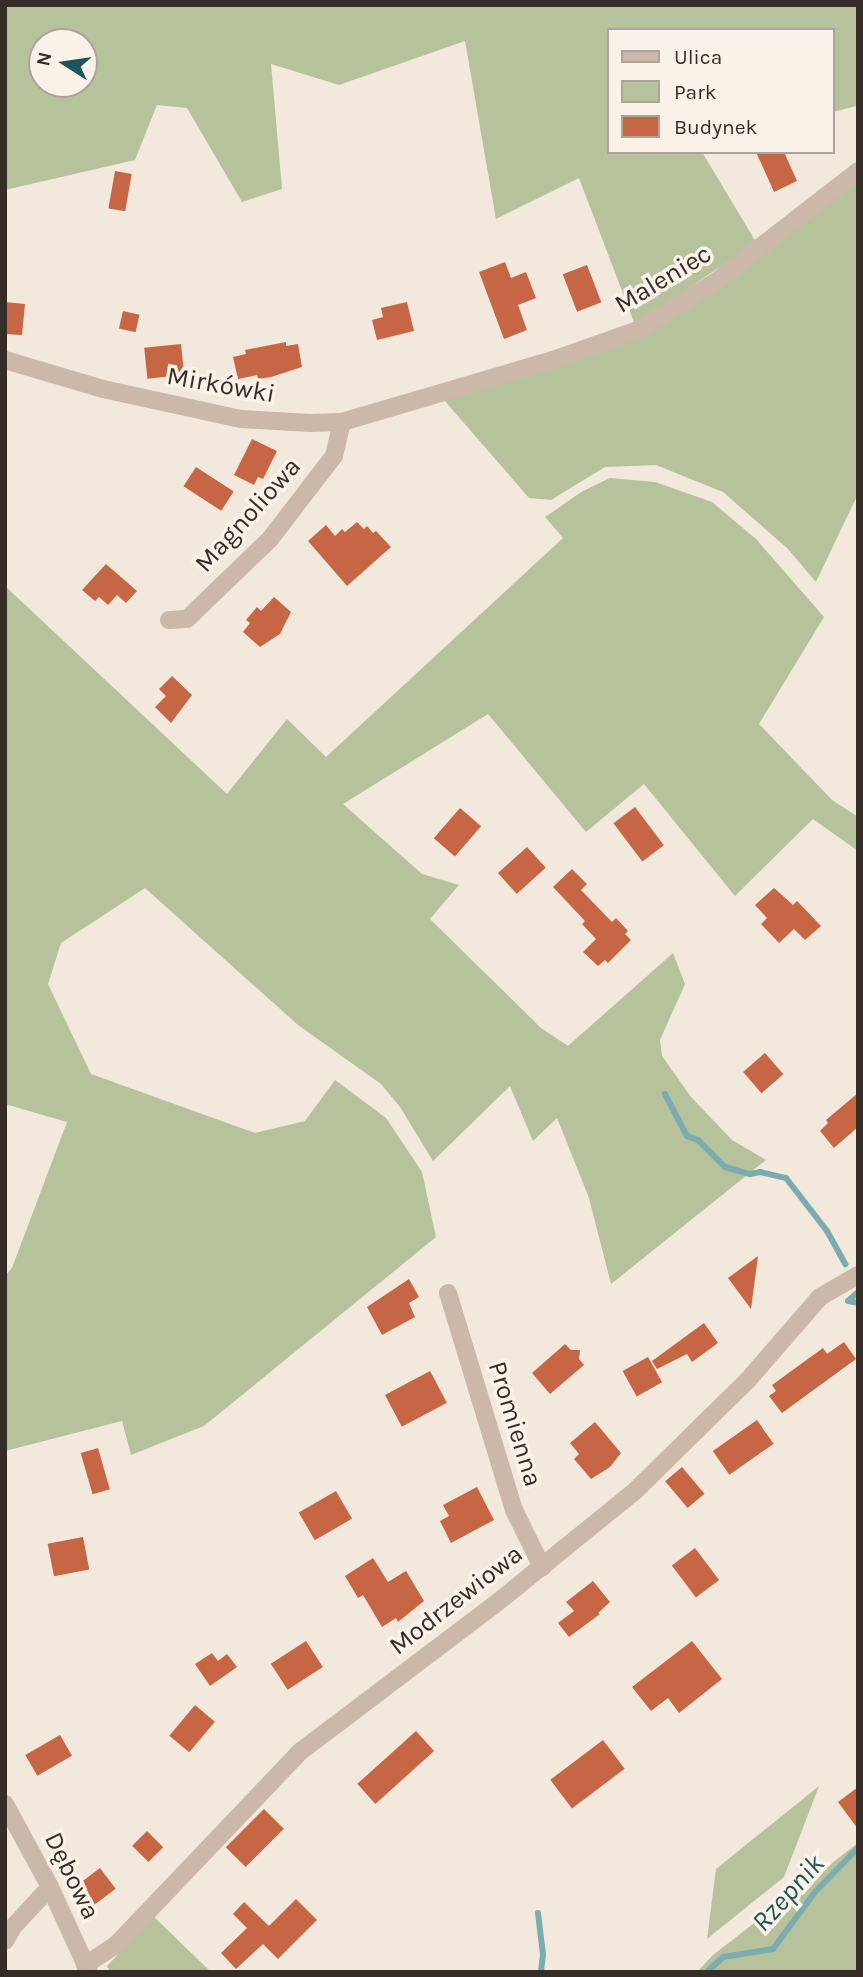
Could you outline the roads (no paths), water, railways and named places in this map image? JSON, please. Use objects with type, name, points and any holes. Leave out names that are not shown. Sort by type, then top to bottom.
[{"type":"street","name":"Maleniec","points":[[430,394],[553,360],[638,330],[715,282],[858,171]]},
{"type":"street","name":"Mirkówki","points":[[5,360],[103,389],[241,419],[342,422],[430,394]]},
{"type":"street","name":"Magnoliowa","points":[[169,621],[187,619],[270,539],[334,456],[342,422]]},
{"type":"street","name":"Modrzewiowa","points":[[87,1968],[116,1945],[301,1751],[542,1567],[636,1490],[747,1381],[820,1297],[858,1275]]},
{"type":"street","name":"Promienna","points":[[448,1293],[514,1510],[542,1567]]},
{"type":"street","name":"Dębowa","points":[[5,1804],[50,1887],[87,1968]]},
{"type":"street","points":[[5,1941],[13,1927],[50,1887]]},
{"type":"waterway","points":[[665,1094],[687,1136],[698,1140],[725,1167],[750,1174],[760,1172],[786,1178],[827,1231],[845,1264]]},
{"type":"waterway","points":[[858,1292],[848,1301],[858,1303]]},
{"type":"waterway","name":"Rzepnik","points":[[707,1972],[723,1957],[773,1949],[815,1892],[858,1848]]},
{"type":"waterway","points":[[538,1913],[543,1955],[541,1972]]}]
